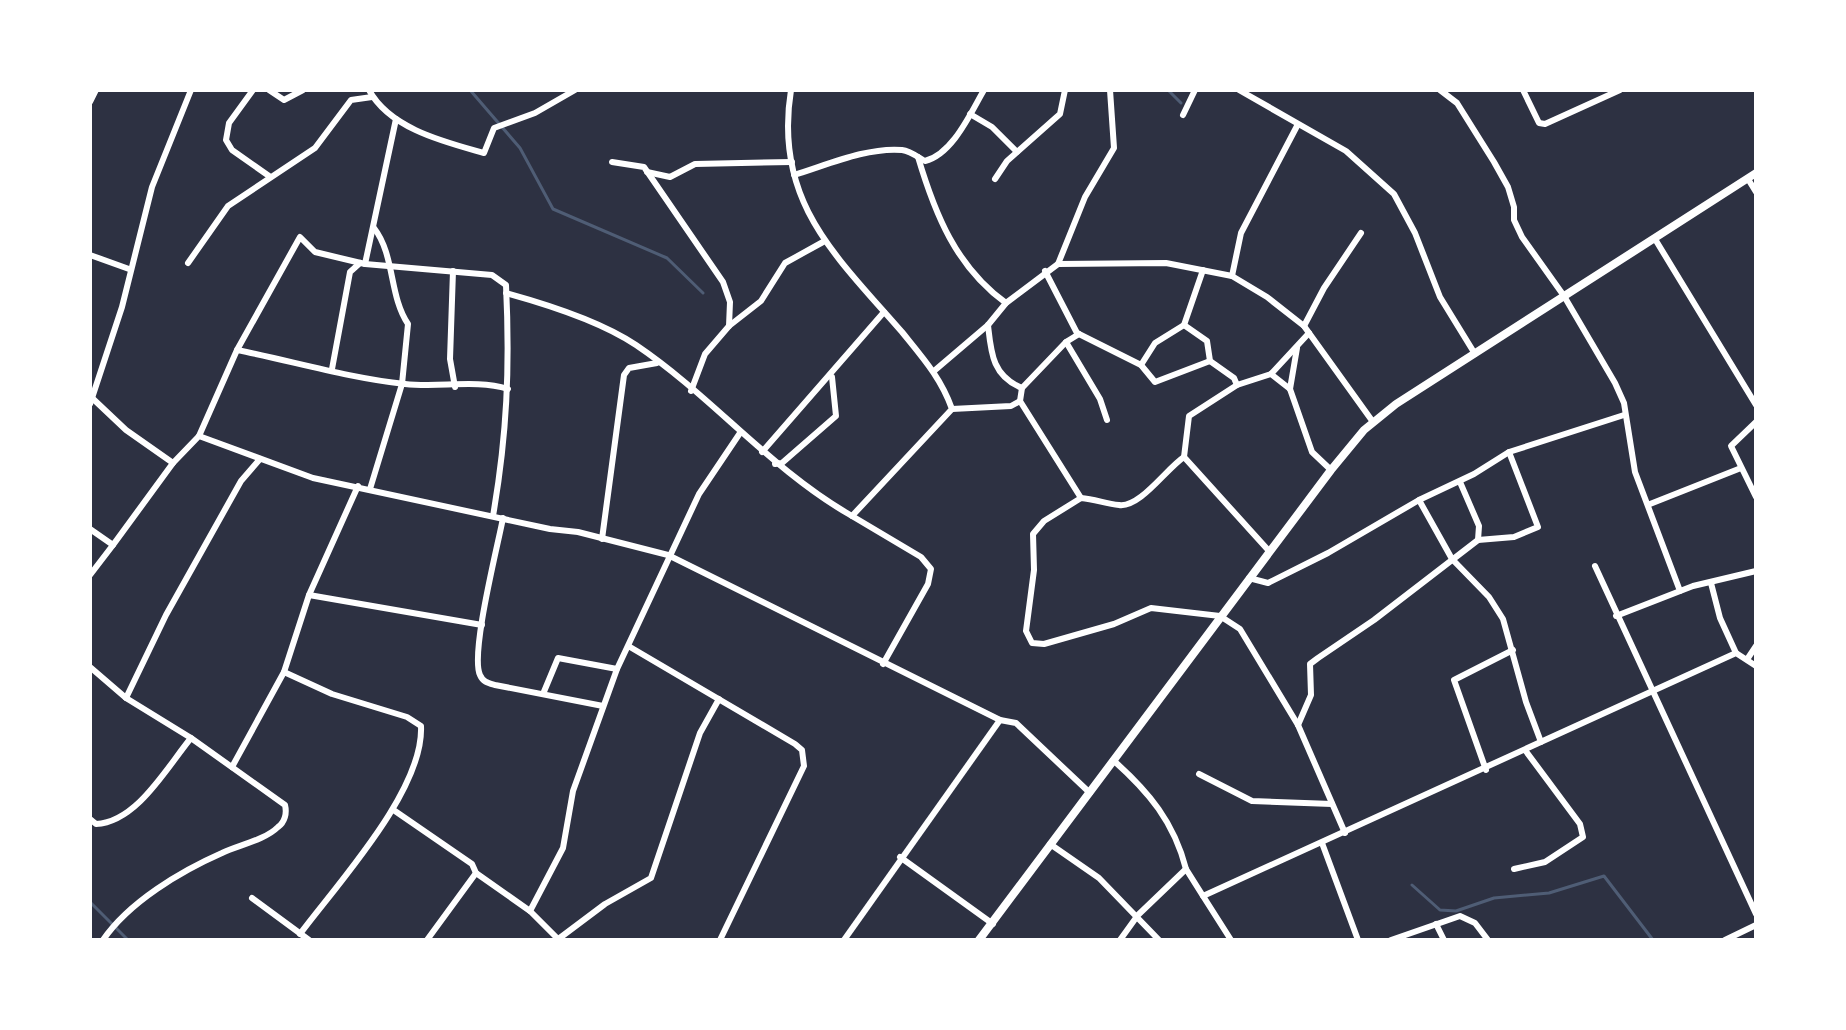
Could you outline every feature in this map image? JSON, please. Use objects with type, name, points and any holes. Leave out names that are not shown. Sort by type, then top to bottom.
[{"type":"main road","points":[[979,940],[1269,551],[1331,470],[1373,422],[1752,176]]},
{"type":"street","points":[[90,102],[96,90]]},
{"type":"street","points":[[173,463],[126,430],[91,400],[122,307],[129,269],[152,187],[191,90]]},
{"type":"street","points":[[253,90],[229,123],[226,140],[232,150],[269,176]]},
{"type":"street","points":[[269,90],[284,100],[303,90]]},
{"type":"street","points":[[188,263],[228,206],[315,148],[351,100],[371,93],[396,119],[441,141],[484,153],[494,128],[535,113],[575,90]]},
{"type":"street","points":[[791,90],[787,113],[794,175],[823,242],[934,371],[952,409]]},
{"type":"street","points":[[794,175],[858,155],[905,150],[925,161],[941,152],[984,90]]},
{"type":"street","points":[[995,179],[1017,152],[1060,114],[1065,90]]},
{"type":"street","points":[[1058,264],[1085,197],[1114,148],[1110,90]]},
{"type":"street","points":[[1183,115],[1195,90]]},
{"type":"street","points":[[1239,90],[1297,126],[1346,151],[1394,194],[1415,233],[1440,297],[1475,354]]},
{"type":"street","points":[[1440,90],[1457,103],[1494,162],[1508,187],[1514,220],[1522,237],[1564,296],[1615,383],[1624,403],[1635,472],[1650,504],[1680,591]]},
{"type":"street","points":[[1523,90],[1533,114],[1539,123],[1545,124],[1620,90]]},
{"type":"street","points":[[970,114],[992,127],[1017,152]]},
{"type":"street","points":[[332,369],[350,272],[363,264],[374,228],[396,119]]},
{"type":"street","points":[[1232,276],[1241,233],[1297,126]]},
{"type":"street","points":[[918,157],[952,248],[990,292],[1006,303]]},
{"type":"street","points":[[612,162],[638,164],[647,172],[723,282],[730,302],[729,326]]},
{"type":"street","points":[[647,172],[670,177],[695,164],[792,162]]},
{"type":"street","points":[[1752,176],[1756,192]]},
{"type":"street","points":[[370,489],[402,384],[408,324],[399,314],[382,239],[374,228]]},
{"type":"street","points":[[1304,326],[1324,288],[1361,233]]},
{"type":"street","points":[[90,575],[173,463],[199,436],[237,350],[300,237],[315,252],[363,264],[492,275],[506,285],[507,438],[493,516]]},
{"type":"street","points":[[1655,239],[1756,405]]},
{"type":"street","points":[[691,391],[705,354],[729,326],[761,301],[785,263],[823,242]]},
{"type":"street","points":[[90,255],[129,269]]},
{"type":"street","points":[[934,371],[988,325],[1006,303],[1058,264],[1166,263],[1232,276],[1304,326],[1373,422]]},
{"type":"street","points":[[1141,365],[1155,343],[1184,325],[1203,270]]},
{"type":"street","points":[[453,271],[450,359],[455,387]]},
{"type":"street","points":[[1045,271],[1079,334],[1141,365],[1155,382],[1210,361]]},
{"type":"street","points":[[506,293],[543,303],[635,344],[818,497],[921,557],[931,569],[928,584],[883,664]]},
{"type":"street","points":[[762,452],[884,312]]},
{"type":"street","points":[[988,325],[991,358],[1005,378],[1022,388]]},
{"type":"street","points":[[1184,325],[1207,341],[1210,361],[1234,378],[1237,385]]},
{"type":"street","points":[[1269,551],[1184,457],[1189,416],[1237,385],[1271,374],[1309,333]]},
{"type":"street","points":[[1079,334],[1066,342],[1022,388],[1020,401],[1081,498]]},
{"type":"street","points":[[1066,342],[1100,399],[1107,420]]},
{"type":"street","points":[[1298,344],[1290,389],[1312,452],[1331,470]]},
{"type":"street","points":[[237,350],[402,384],[455,387],[486,382],[508,389]]},
{"type":"street","points":[[602,539],[624,375],[629,368],[657,363]]},
{"type":"street","points":[[775,464],[782,463],[836,416],[830,386],[833,373]]},
{"type":"street","points":[[1271,374],[1290,389]]},
{"type":"street","points":[[852,516],[952,409],[1011,406],[1020,401]]},
{"type":"street","points":[[1249,578],[1268,583],[1328,553],[1419,500],[1460,482],[1509,452],[1624,415]]},
{"type":"street","points":[[1756,422],[1731,446],[1756,497]]},
{"type":"street","points":[[530,911],[563,848],[573,791],[617,669],[630,647],[668,555],[699,494],[740,433]]},
{"type":"street","points":[[199,436],[313,478],[668,555],[883,664],[1000,720],[1016,723],[1090,793]]},
{"type":"street","points":[[1298,725],[1311,695],[1310,664],[1478,540],[1514,537],[1538,527],[1509,452]]},
{"type":"street","points":[[1184,457],[1167,468],[1136,501],[1121,506],[1081,498],[1044,521],[1033,534],[1034,570],[1026,631],[1032,643],[1044,644],[1151,608],[1220,616],[1240,629],[1298,725],[1345,833]]},
{"type":"street","points":[[126,698],[166,615],[241,481],[260,459]]},
{"type":"street","points":[[1650,504],[1741,468]]},
{"type":"street","points":[[1460,482],[1479,526],[1478,540]]},
{"type":"street","points":[[232,767],[284,672],[309,595],[358,486]]},
{"type":"street","points":[[1419,500],[1452,559],[1489,597],[1503,619],[1526,702],[1541,742]]},
{"type":"street","points":[[503,518],[482,625],[478,666],[485,682],[603,706]]},
{"type":"street","points":[[90,529],[113,545]]},
{"type":"street","points":[[1595,566],[1756,914]]},
{"type":"street","points":[[1616,616],[1680,591],[1756,571]]},
{"type":"street","points":[[1711,583],[1720,618],[1736,653],[1756,666]]},
{"type":"street","points":[[309,595],[482,625]]},
{"type":"street","points":[[1748,658],[1756,646]]},
{"type":"street","points":[[630,647],[795,744],[805,757],[804,766],[720,940]]},
{"type":"street","points":[[1486,770],[1454,680],[1513,650]]},
{"type":"street","points":[[1203,896],[1486,770],[1736,653]]},
{"type":"street","points":[[543,694],[558,658],[617,669]]},
{"type":"street","points":[[90,667],[126,698],[191,738],[285,805],[283,821],[273,831],[189,870],[123,917],[103,939]]},
{"type":"street","points":[[284,672],[332,694],[407,717],[421,726],[417,753],[395,811],[300,934]]},
{"type":"street","points":[[395,811],[472,864],[476,873],[530,911],[557,940],[605,904],[651,878],[700,733],[719,699]]},
{"type":"street","points":[[844,940],[1000,720]]},
{"type":"street","points":[[90,819],[96,824],[112,824],[134,807],[191,738]]},
{"type":"street","points":[[1514,869],[1545,862],[1583,837],[1580,824],[1525,750]]},
{"type":"street","points":[[1113,760],[1148,791],[1161,808],[1179,841],[1186,869],[1231,940]]},
{"type":"street","points":[[1199,774],[1252,801],[1332,804]]},
{"type":"street","points":[[1322,843],[1358,940]]},
{"type":"street","points":[[1050,844],[1099,878],[1159,940]]},
{"type":"street","points":[[900,857],[993,924]]},
{"type":"street","points":[[1120,940],[1138,915],[1186,869]]},
{"type":"street","points":[[427,940],[476,873]]},
{"type":"street","points":[[252,898],[309,940]]},
{"type":"street","points":[[1391,940],[1436,924],[1468,917],[1488,940]]},
{"type":"street","points":[[1436,924],[1444,940]]},
{"type":"street","points":[[1725,940],[1756,925]]},
{"type":"waterway","points":[[470,90],[520,148],[553,209],[667,258],[703,293]]},
{"type":"waterway","points":[[1168,90],[1181,103]]},
{"type":"waterway","points":[[1412,885],[1440,910],[1456,911],[1494,898],[1549,893],[1604,876],[1653,940]]},
{"type":"waterway","points":[[90,902],[128,940]]}]
